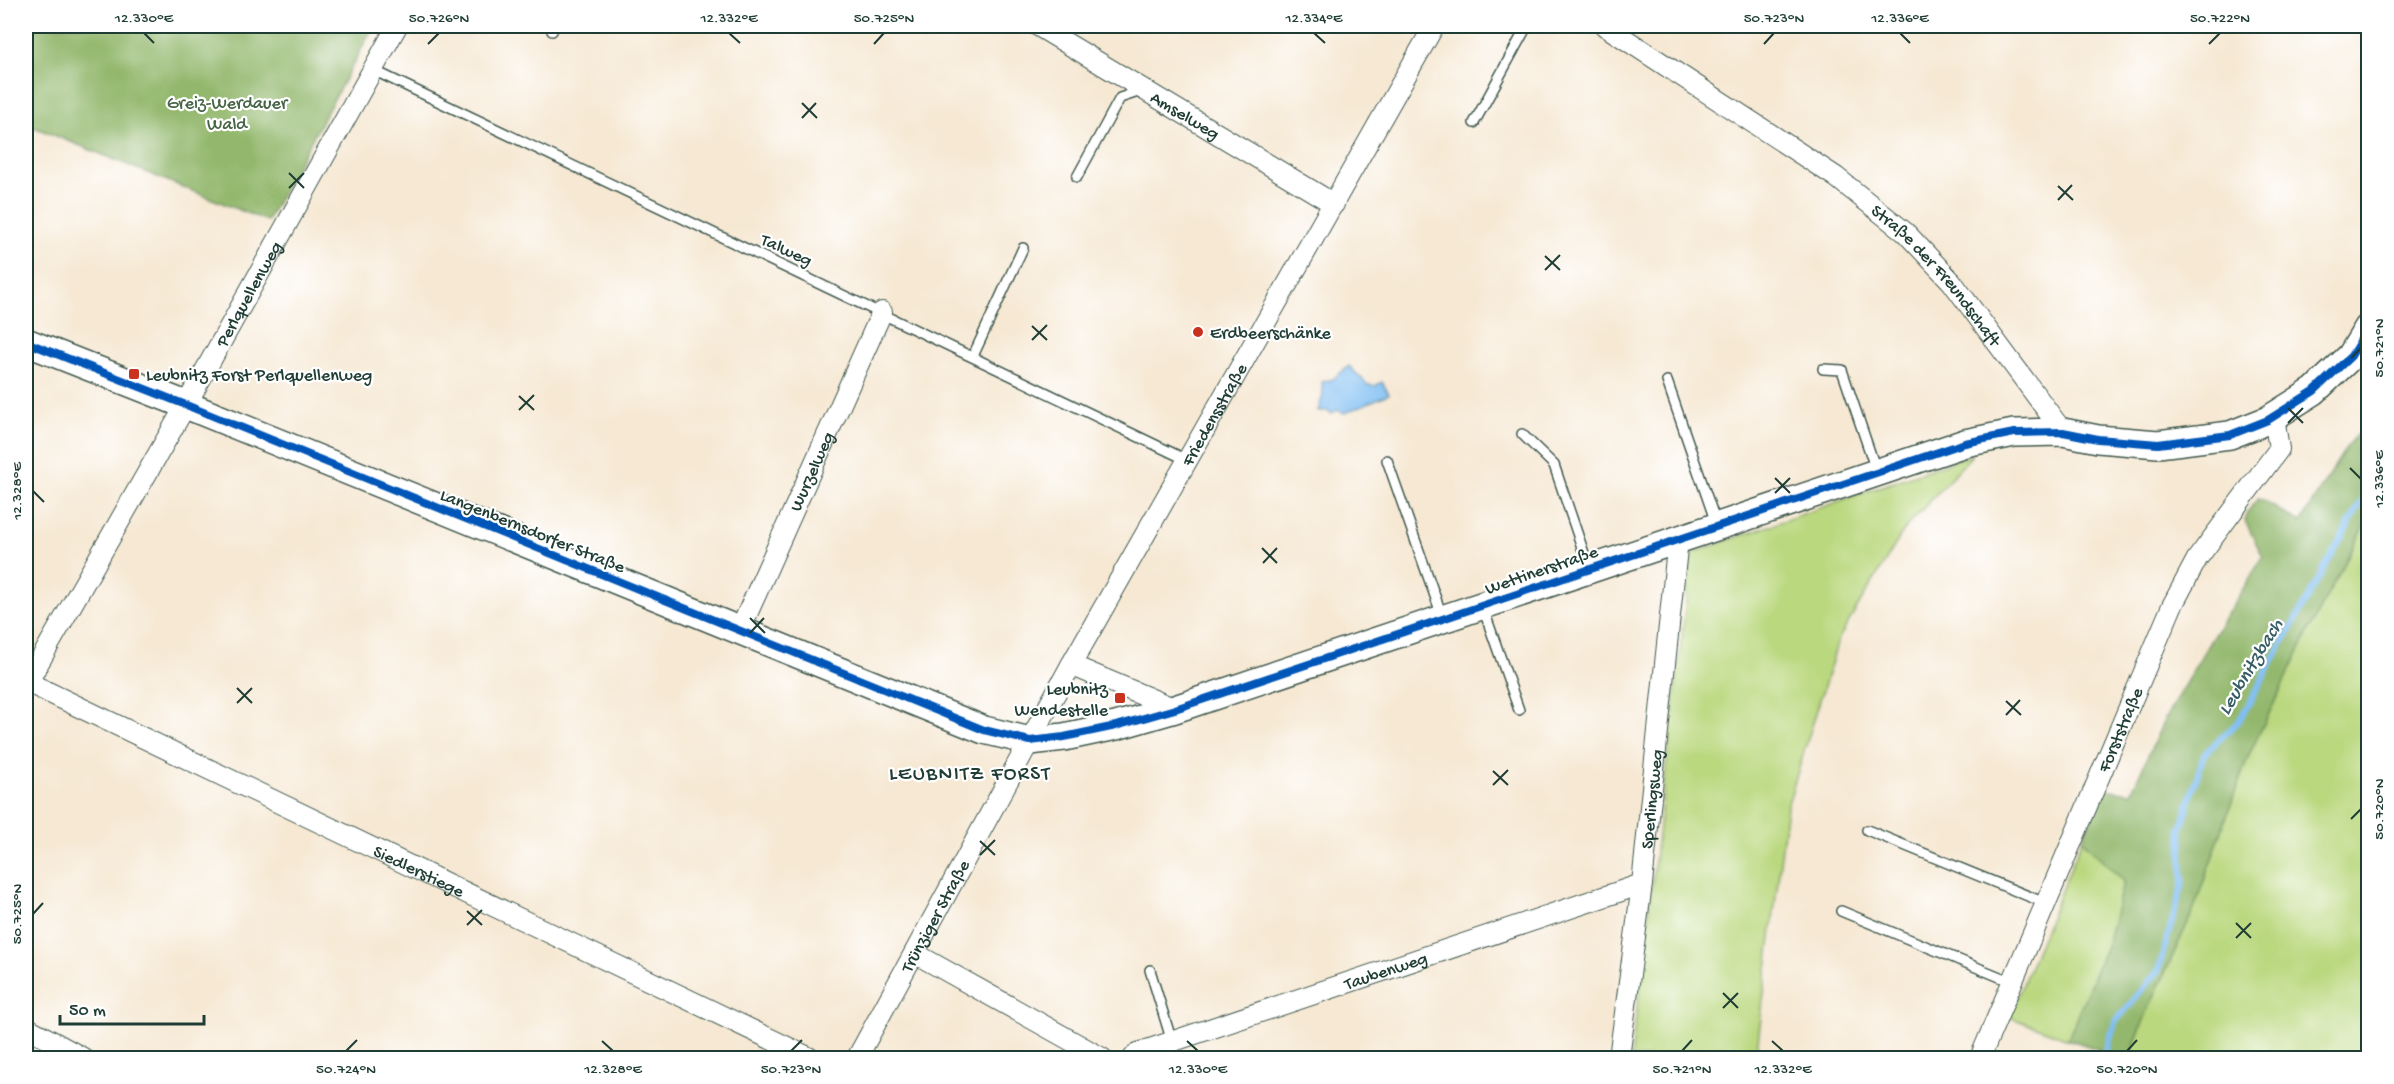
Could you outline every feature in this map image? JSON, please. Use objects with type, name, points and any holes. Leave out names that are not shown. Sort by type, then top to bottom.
[{"type":"street","name":"Perlquellenweg","points":[[26,684],[186,405],[397,26]]},
{"type":"street","name":"Amselweg","points":[[1038,26],[1334,204]]},
{"type":"street","name":"Friedensstraße","points":[[1030,741],[1434,26]]},
{"type":"street","name":"Straße der Freundschaft","points":[[1605,26],[1836,177],[1906,233],[1952,282],[2062,432]]},
{"type":"street","name":"Wurzelweg","points":[[740,630],[882,312]]},
{"type":"street","points":[[2062,432],[2098,439],[2158,444],[2230,435],[2274,417],[2314,391],[2351,356],[2368,328]]},
{"type":"street","name":"Langenbernsdorfer Straße","points":[[26,342],[984,730],[1030,741]]},
{"type":"street","name":"Forststraße","points":[[1980,1059],[2172,606],[2197,559],[2279,449],[2274,417]]},
{"type":"street","name":"Wettinerstraße","points":[[1030,741],[1116,726],[1175,709],[1965,443],[2014,434],[2062,432]]},
{"type":"street","name":"Sperlingsweg","points":[[1619,1059],[1641,884],[1678,539]]},
{"type":"street","points":[[1071,665],[1175,709]]},
{"type":"street","name":"Siedlerstiege","points":[[26,684],[810,1059]]},
{"type":"street","name":"Trünziger Straße","points":[[857,1059],[1030,741]]},
{"type":"street","name":"Taubenweg","points":[[1133,1059],[1138,1053],[1172,1041],[1641,884]]},
{"type":"street","points":[[916,954],[1101,1059]]},
{"type":"street","points":[[26,1027],[83,1059]]},
{"type":"lane","points":[[1474,123],[1527,26]]},
{"type":"lane","name":"Talweg","points":[[372,69],[1187,460]]},
{"type":"lane","points":[[1077,177],[1120,98],[1144,90]]},
{"type":"lane","points":[[973,356],[1023,248]]},
{"type":"lane","points":[[1823,369],[1842,370],[1876,472]]},
{"type":"lane","points":[[1667,381],[1717,526]]},
{"type":"lane","points":[[1522,434],[1554,465],[1590,569]]},
{"type":"lane","points":[[1387,460],[1443,618]]},
{"type":"lane","points":[[1482,605],[1519,711]]},
{"type":"lane","points":[[1867,830],[2045,903]]},
{"type":"lane","points":[[1841,911],[2012,982]]},
{"type":"lane","points":[[1150,970],[1172,1041]]},
{"type":"green space","name":"Greiz-Werdauer Wald","points":[[26,26],[374,26],[267,221],[26,124]]},
{"type":"green space","points":[[2368,422],[2368,520],[2316,616],[2247,759],[2194,909],[2147,1012],[2129,1058],[2098,1058],[2100,1050],[2068,1039],[2108,941],[2124,881],[2082,840],[2104,789],[2131,793],[2164,720],[2263,557],[2245,521],[2249,510],[2258,499],[2262,500],[2300,523],[2345,449]]},
{"type":"green space","points":[[1973,454],[1906,527],[1839,638],[1787,807],[1756,1058],[1631,1058],[1692,553]]},
{"type":"green space","points":[[2368,520],[2368,1058],[2129,1058],[2147,1012],[2194,909],[2247,759],[2316,616]]},
{"type":"green space","points":[[2082,840],[2124,880],[2108,941],[2068,1039],[2009,1017]]},
{"type":"water","points":[[1349,366],[1368,385],[1375,386],[1382,382],[1389,394],[1345,413],[1336,410],[1332,414],[1328,411],[1318,411],[1323,395],[1322,382],[1333,379]]},
{"type":"waterway","name":"Leubnitzbach","points":[[2104,1058],[2115,1022],[2158,971],[2183,883],[2181,829],[2204,754],[2239,721],[2368,490]]},
{"type":"cycle path","points":[[26,342],[984,730],[1030,741],[1064,737],[1116,726],[1175,709],[1965,443],[2014,433],[2063,432],[2098,439],[2158,444],[2230,435],[2268,420],[2314,391],[2351,356],[2368,328]]},
{"type":"place","name":"Erdbeerschänke","points":[[1198,332]]},
{"type":"place","name":"Leubnitz Forst Perlquellenweg","points":[[134,374]]},
{"type":"place","name":"Leubnitz Wendestelle","points":[[1120,698]]},
{"type":"district","name":"LEUBNITZ FORST","points":[[970,772]]}]
